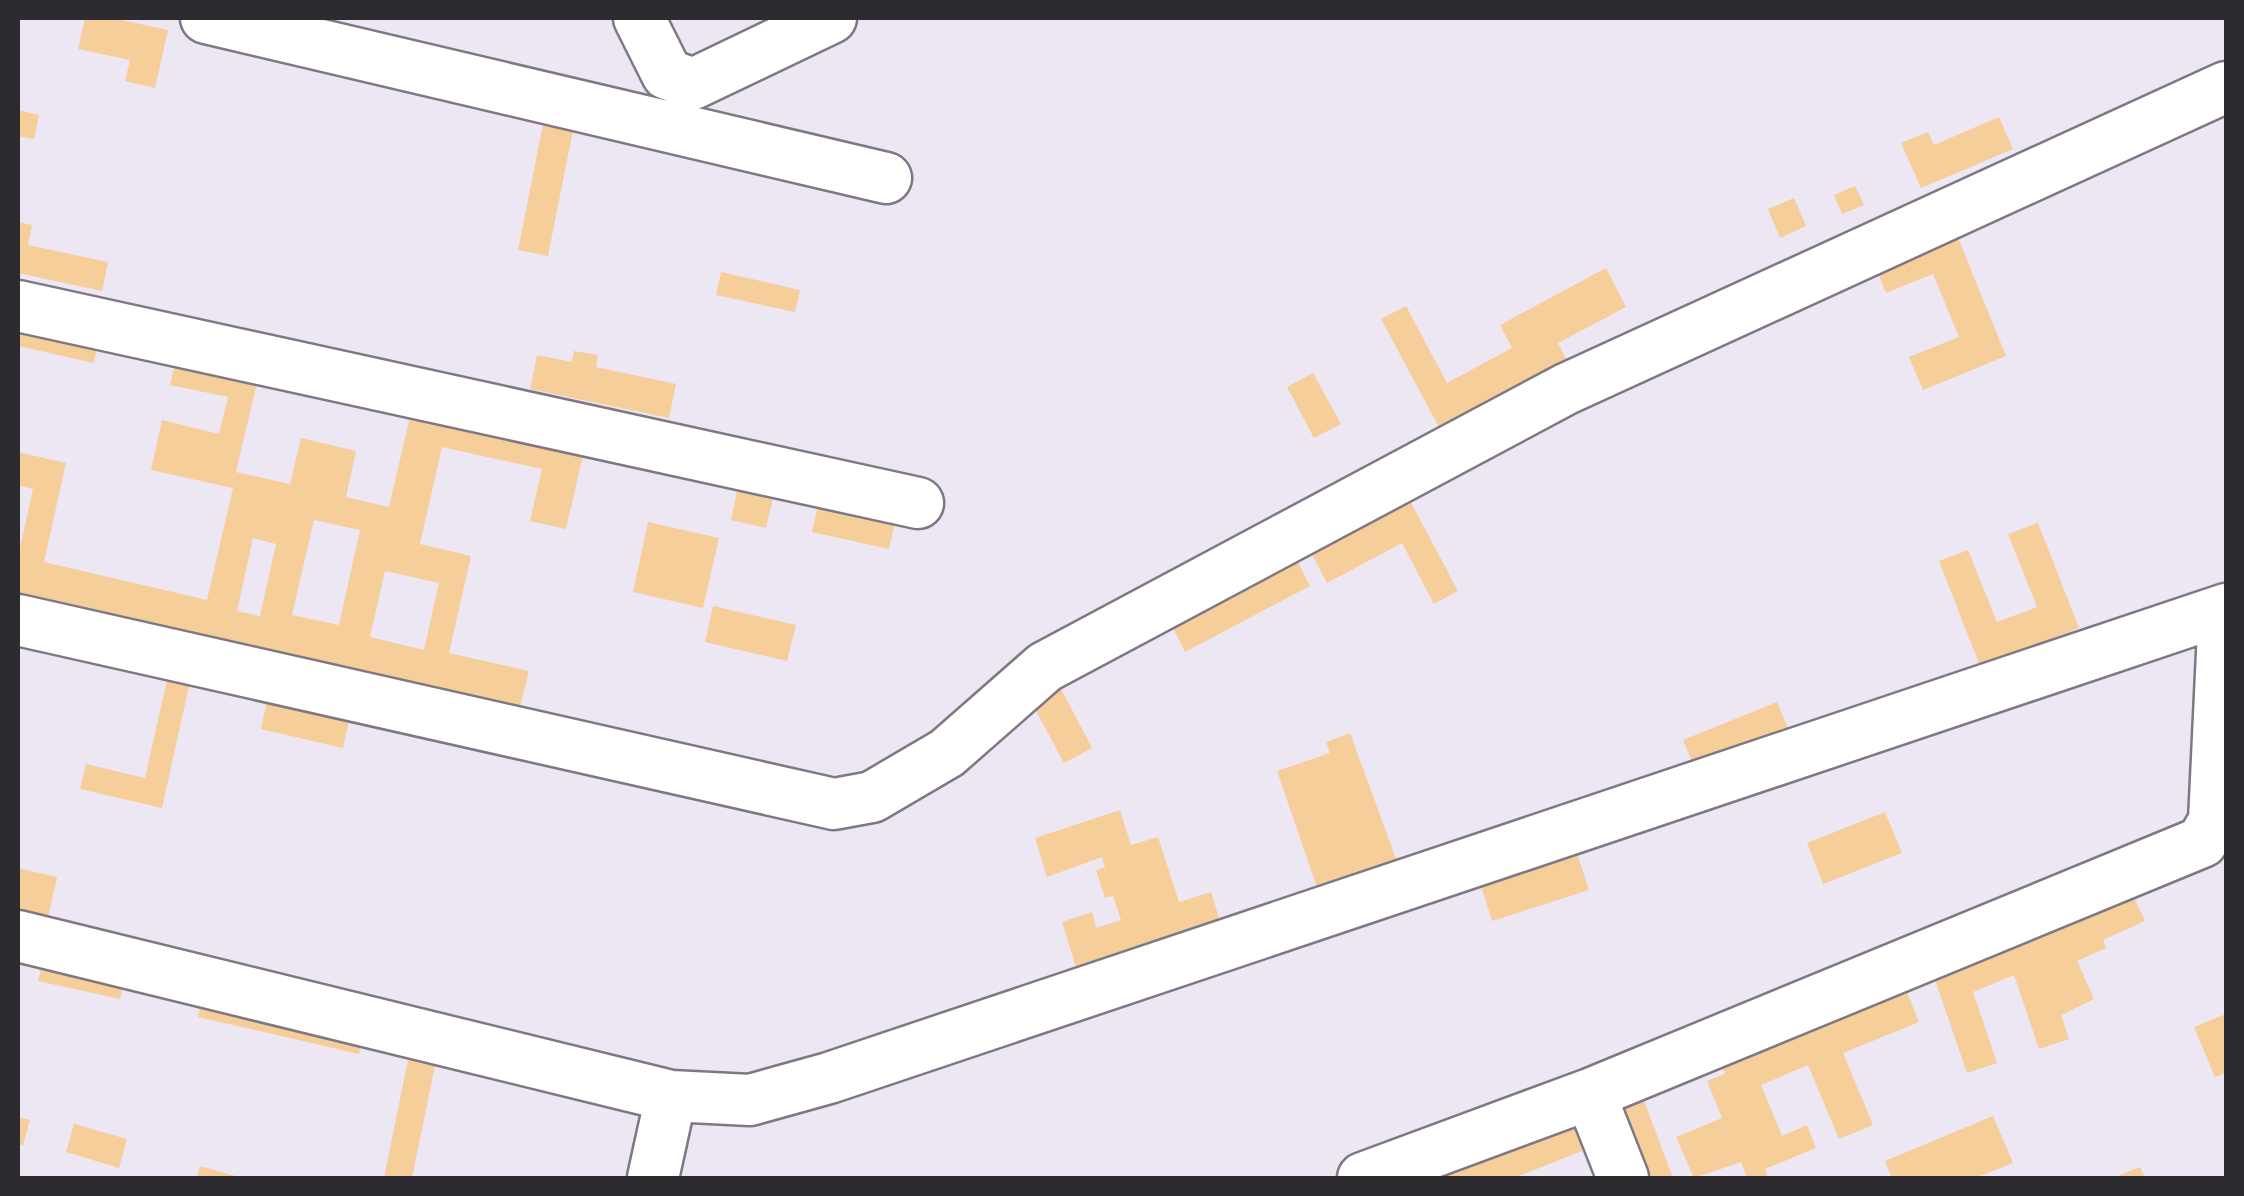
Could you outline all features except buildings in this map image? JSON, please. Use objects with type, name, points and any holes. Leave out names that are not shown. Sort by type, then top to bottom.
[{"type":"street","points":[[206,18],[886,178]]},
{"type":"street","points":[[640,18],[667,74],[693,84],[830,18]]},
{"type":"street","points":[[18,620],[834,804],[872,797],[946,754],[1044,667],[1566,389],[2226,87]]},
{"type":"street","points":[[18,306],[918,503]]},
{"type":"street","points":[[18,936],[671,1096],[750,1100],[829,1078],[2225,610],[2214,821],[2202,842],[1590,1094],[1363,1178]]},
{"type":"street","points":[[1590,1094],[1623,1178]]},
{"type":"street","points":[[653,1178],[671,1096]]}]
